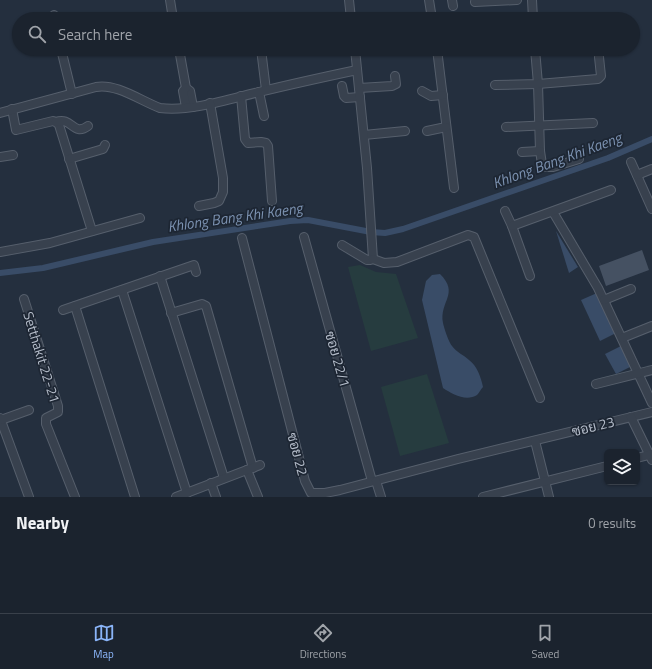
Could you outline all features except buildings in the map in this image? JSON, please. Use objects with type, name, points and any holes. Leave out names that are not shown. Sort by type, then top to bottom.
[{"type":"street","points":[[170,0],[172,12]]},
{"type":"street","points":[[349,0],[350,12]]},
{"type":"street","points":[[430,0],[431,12]]},
{"type":"street","points":[[475,2],[517,0]]},
{"type":"street","points":[[532,0],[533,12]]},
{"type":"street","points":[[63,56],[72,94]]},
{"type":"street","points":[[180,56],[186,88],[190,91],[190,107]]},
{"type":"street","points":[[261,56],[264,116]]},
{"type":"street","points":[[356,56],[367,168],[373,258]]},
{"type":"street","points":[[438,56],[454,188]]},
{"type":"street","points":[[536,56],[540,151],[542,164],[546,167],[553,167],[579,159]]},
{"type":"street","points":[[495,85],[538,84],[598,79],[601,76],[599,57]]},
{"type":"street","points":[[0,113],[105,86],[114,88],[160,108],[190,107],[357,70]]},
{"type":"street","points":[[359,88],[392,86],[396,84],[396,76]]},
{"type":"street","points":[[342,86],[344,96],[346,98],[360,97]]},
{"type":"street","points":[[422,90],[431,96],[443,95]]},
{"type":"street","points":[[241,96],[245,139],[248,143],[261,142],[266,143],[268,146],[272,201]]},
{"type":"street","points":[[199,206],[219,201],[223,192],[223,178],[210,103]]},
{"type":"street","points":[[12,109],[16,130],[62,120],[66,120],[74,128],[80,130],[88,126]]},
{"type":"street","points":[[56,122],[59,125],[92,231]]},
{"type":"street","points":[[506,127],[593,123]]},
{"type":"street","points":[[427,131],[446,127]]},
{"type":"street","points":[[364,135],[405,131]]},
{"type":"street","points":[[69,159],[103,149],[105,145]]},
{"type":"street","points":[[522,152],[540,151]]},
{"type":"street","points":[[0,157],[13,155]]},
{"type":"street","points":[[631,162],[652,209]]},
{"type":"street","points":[[637,175],[652,169]]},
{"type":"street","points":[[512,226],[611,190]]},
{"type":"street","points":[[505,211],[530,276]]},
{"type":"street","points":[[553,212],[604,300],[652,404]]},
{"type":"street","points":[[0,252],[50,243],[140,218]]},
{"type":"street","points":[[342,245],[367,260],[373,258],[384,263],[397,262],[468,235],[474,237],[540,398]]},
{"type":"street","name":"ซอย 22/1","points":[[304,237],[374,481],[380,497]]},
{"type":"street","name":"ซอย 22","points":[[242,238],[308,489],[311,493],[324,493],[535,441]]},
{"type":"street","points":[[63,310],[194,265],[196,272]]},
{"type":"street","points":[[160,276],[224,478]]},
{"type":"street","points":[[604,300],[631,289]]},
{"type":"street","points":[[122,290],[188,493]]},
{"type":"street","name":"Setthakit 22-21","points":[[24,299],[58,406],[58,412],[46,418],[46,424],[75,497]]},
{"type":"street","points":[[171,313],[202,304],[206,306],[253,468],[258,497]]},
{"type":"street","points":[[74,306],[135,497]]},
{"type":"street","points":[[622,338],[652,326]]},
{"type":"street","points":[[596,384],[652,370]]},
{"type":"street","points":[[29,410],[0,419],[29,497]]},
{"type":"street","name":"ซอย 23","points":[[535,441],[652,412]]},
{"type":"street","points":[[632,417],[651,456],[640,458]]},
{"type":"street","points":[[535,441],[549,497]]},
{"type":"street","points":[[0,445],[8,442]]},
{"type":"street","points":[[483,497],[604,467]]},
{"type":"street","points":[[176,497],[253,468]]},
{"type":"street","points":[[211,483],[216,497]]},
{"type":"green space","points":[[360,265],[376,272],[396,274],[418,338],[371,351],[348,267]]},
{"type":"green space","points":[[427,374],[449,443],[400,456],[381,387]]},
{"type":"water","points":[[556,231],[578,267],[569,273]]},
{"type":"water","points":[[440,274],[446,281],[449,292],[443,315],[443,323],[447,335],[454,348],[472,362],[482,383],[483,387],[477,395],[473,397],[468,398],[459,396],[443,388],[422,300],[426,281],[432,275]]},
{"type":"water","points":[[597,293],[616,333],[600,341],[581,300]]},
{"type":"water","points":[[621,346],[632,366],[616,374],[605,354]]},
{"type":"waterway","name":"Khlong Bang Khi Kaeng","points":[[0,273],[43,268],[153,242],[290,221],[308,220],[371,232],[385,233],[403,229],[608,158],[652,139]]}]
